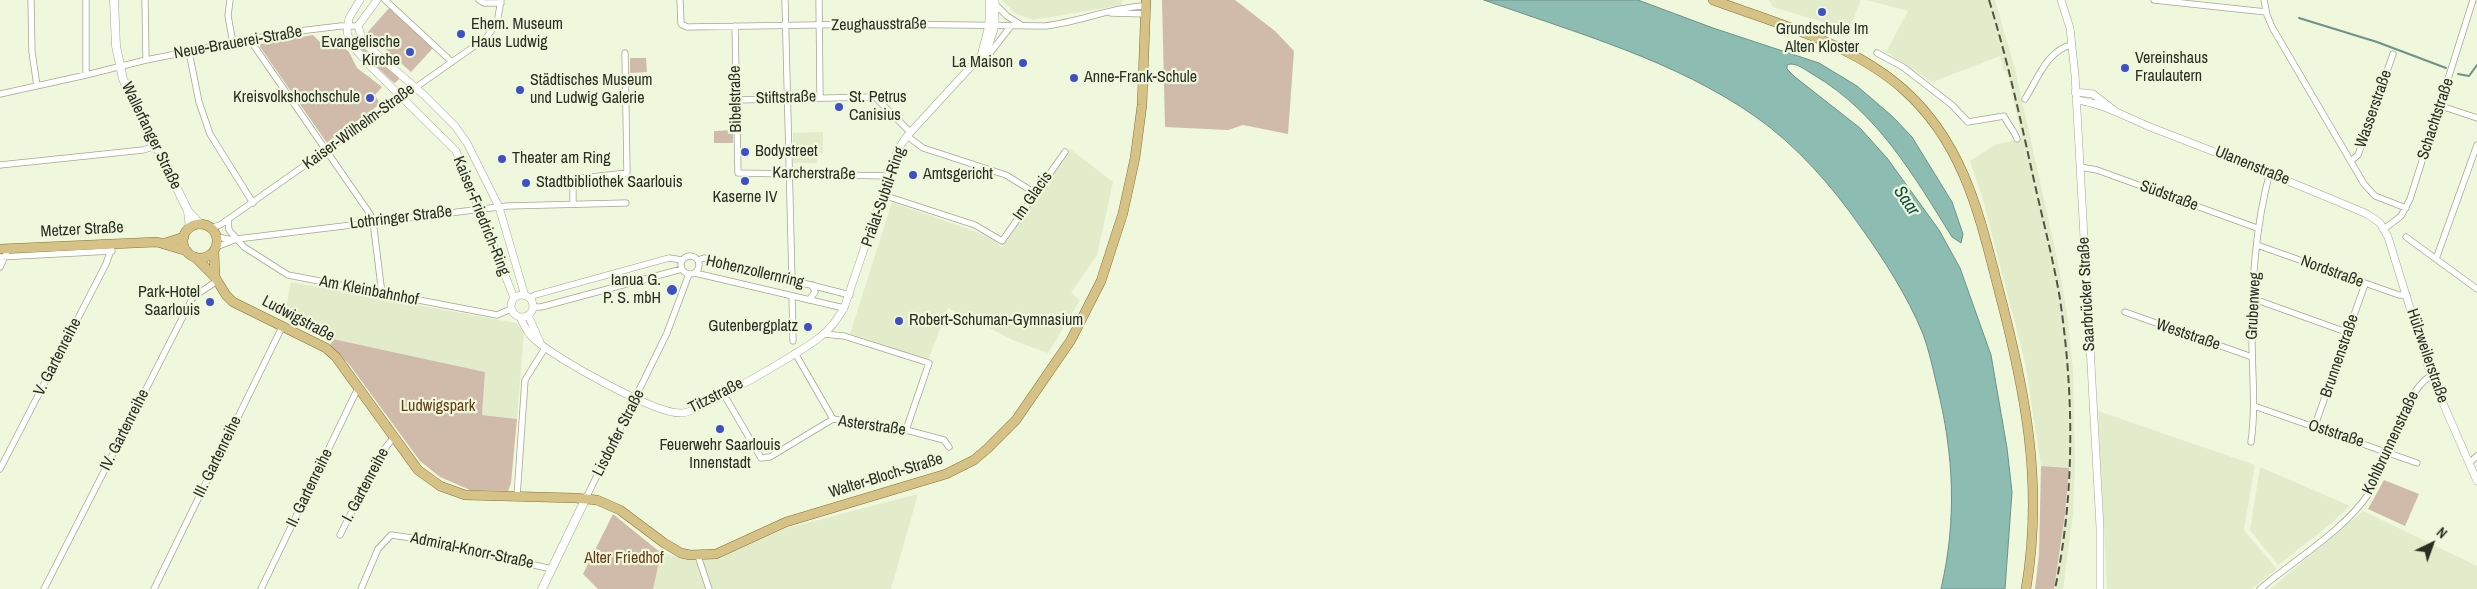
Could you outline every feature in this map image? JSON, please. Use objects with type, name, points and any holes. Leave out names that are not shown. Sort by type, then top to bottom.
[{"type":"main road","name":"Wallerfanger Straße","points":[[114,0],[119,67],[134,104],[188,211],[200,224]]},
{"type":"main road","points":[[1713,0],[1844,50],[1874,67],[1913,98],[1952,147],[1969,182],[1978,210],[2006,316],[2028,422],[2033,468],[2034,517],[2026,589]]},
{"type":"main road","name":"Walter-Bloch-Straße","points":[[586,498],[609,504],[681,553],[698,556],[716,554],[786,522],[932,480],[974,460],[999,439],[1016,420],[1056,364],[1088,309],[1109,259],[1135,158],[1142,105],[1146,7]]},
{"type":"main road","name":"Wallerfanger Straße","points":[[188,211],[190,228]]},
{"type":"main road","points":[[215,243],[206,257],[195,257],[187,251],[184,237],[190,228],[200,224],[215,243],[216,279]]},
{"type":"main road","name":"Metzer Straße","points":[[3,253],[165,243],[184,237]]},
{"type":"main road","name":"Metzer Straße","points":[[165,243],[187,251]]},
{"type":"main road","name":"Ludwigstraße","points":[[195,257],[216,279],[232,302],[326,348],[418,470],[440,486],[465,495],[586,498]]},
{"type":"main road","name":"Lisdorfer Straße","points":[[542,589],[586,498]]},
{"type":"street","points":[[31,0],[32,52],[37,86]]},
{"type":"street","points":[[86,0],[86,75]]},
{"type":"street","points":[[145,0],[146,60]]},
{"type":"street","points":[[230,0],[228,16],[233,43]]},
{"type":"street","points":[[347,25],[352,12],[360,0]]},
{"type":"street","points":[[358,26],[377,0]]},
{"type":"street","points":[[385,0],[417,27],[452,62]]},
{"type":"street","points":[[479,0],[484,2],[501,1]]},
{"type":"street","name":"Zeughausstraße","points":[[680,0],[681,23],[684,26],[1023,26],[1063,24],[1123,8],[1146,7]]},
{"type":"street","points":[[785,0],[792,280]]},
{"type":"street","points":[[819,0],[820,97]]},
{"type":"street","name":"Zeughausstraße","points":[[1123,8],[1131,0]]},
{"type":"street","name":"Saarbrücker Straße","points":[[2061,0],[2072,45],[2076,96],[2100,527],[2100,589]]},
{"type":"street","points":[[2156,0],[2266,12]]},
{"type":"street","points":[[2264,0],[2266,12],[2371,193],[2406,208]]},
{"type":"street","name":"Schachtstraße","points":[[2384,229],[2395,222],[2406,208],[2441,106],[2473,0]]},
{"type":"street","name":"Kaiser-Wilhelm-Straße","points":[[215,243],[220,225],[486,38],[495,28],[501,1]]},
{"type":"street","points":[[981,57],[992,25],[993,1]]},
{"type":"street","points":[[993,1],[1007,16],[1023,26]]},
{"type":"street","name":"Zeughausstraße","points":[[1111,12],[1146,7]]},
{"type":"street","name":"Neue-Brauerei-Straße","points":[[0,94],[146,60],[282,33],[347,25],[358,26]]},
{"type":"street","name":"Kaiser-Friedrich-Ring","points":[[347,25],[349,38],[357,51],[456,151],[514,298]]},
{"type":"street","name":"Kaiser-Friedrich-Ring","points":[[358,26],[363,42],[415,87],[455,126],[464,138],[499,207],[528,297]]},
{"type":"street","name":"Bibelstraße","points":[[735,26],[738,173]]},
{"type":"street","name":"Prälat-Subtil-Ring","points":[[829,329],[844,308],[850,295],[898,149],[908,134],[981,57],[990,53],[1012,26]]},
{"type":"street","points":[[250,40],[373,221],[382,294]]},
{"type":"street","points":[[2025,99],[2052,55],[2064,47],[2072,45]]},
{"type":"street","points":[[189,52],[199,102],[210,134],[253,203]]},
{"type":"street","points":[[572,204],[573,188],[582,178],[626,174],[625,53]]},
{"type":"street","points":[[1877,53],[1903,68],[1928,86],[1962,114],[1968,122],[2004,116],[2008,126],[2014,131],[2016,139]]},
{"type":"street","name":"Wasserstraße","points":[[2351,161],[2358,155],[2393,54]]},
{"type":"street","name":"Ulanenstraße","points":[[2076,96],[2092,94],[2115,111],[2145,125],[2270,172],[2367,214],[2375,218],[2384,229]]},
{"type":"street","name":"Stiftstraße","points":[[736,100],[875,97],[923,148],[1006,174],[1035,193]]},
{"type":"street","points":[[2441,106],[2477,118]]},
{"type":"street","points":[[0,165],[142,150],[156,146]]},
{"type":"street","points":[[2436,259],[2477,146]]},
{"type":"street","name":"Im Glacis","points":[[882,195],[976,225],[1002,241],[1065,152]]},
{"type":"street","name":"Südstraße","points":[[2080,167],[2097,170],[2258,228]]},
{"type":"street","name":"Grubenweg","points":[[2251,442],[2254,406],[2252,357],[2258,228],[2270,172]]},
{"type":"street","name":"Karcherstraße","points":[[738,173],[889,176]]},
{"type":"street","name":"Lothringer Straße","points":[[215,243],[373,221],[499,207],[626,203]]},
{"type":"street","points":[[228,220],[229,230],[236,240]]},
{"type":"street","name":"Hülzweilerstraße","points":[[2384,229],[2407,295],[2431,376],[2477,482]]},
{"type":"street","points":[[2406,237],[2477,289]]},
{"type":"street","name":"Lothringer Straße","points":[[215,243],[236,240]]},
{"type":"street","name":"Am Kleinbahnhof","points":[[236,240],[288,275],[497,315],[511,310]]},
{"type":"street","name":"Nordstraße","points":[[2257,245],[2365,284],[2399,295],[2407,295]]},
{"type":"street","name":"V. Gartenreihe","points":[[0,469],[113,247]]},
{"type":"street","points":[[0,268],[3,253]]},
{"type":"street","points":[[691,256],[698,260],[699,267],[692,273],[682,269],[542,307],[533,307],[528,315],[520,317],[511,310],[514,298],[528,297],[669,258],[682,260],[691,256]]},
{"type":"street","name":"Hohenzollernring","points":[[698,260],[704,258],[850,295]]},
{"type":"street","points":[[682,260],[682,269]]},
{"type":"street","name":"Hohenzollernring","points":[[692,273],[844,308]]},
{"type":"street","name":"Lisdorfer Straße","points":[[586,498],[674,320],[692,273]]},
{"type":"street","name":"IV. Gartenreihe","points":[[44,589],[193,297],[216,279]]},
{"type":"street","name":"Brunnenstraße","points":[[2314,428],[2365,284]]},
{"type":"street","name":"Hohenzollernring","points":[[810,300],[814,295],[812,285]]},
{"type":"street","points":[[792,296],[793,341]]},
{"type":"street","points":[[528,297],[533,307]]},
{"type":"street","points":[[2254,299],[2349,333]]},
{"type":"street","name":"Weststraße","points":[[2125,312],[2252,357]]},
{"type":"street","points":[[517,496],[525,380],[545,348],[528,315]]},
{"type":"street","name":"Titzstraße","points":[[520,317],[527,332],[545,348],[636,399],[662,410],[684,413],[699,408],[795,353],[829,329]]},
{"type":"street","name":"III. Gartenreihe","points":[[154,589],[283,326]]},
{"type":"street","points":[[829,329],[844,336]]},
{"type":"street","points":[[829,329],[844,336],[928,363],[906,430]]},
{"type":"street","points":[[795,353],[833,419]]},
{"type":"street","name":"Kohlbrunnenstraße","points":[[2260,589],[2354,512],[2374,485],[2416,389],[2431,376]]},
{"type":"street","name":"II. Gartenreihe","points":[[261,589],[358,388]]},
{"type":"street","name":"Asterstraße","points":[[724,393],[761,458],[770,457],[833,419],[906,430],[944,440],[949,447]]},
{"type":"street","name":"Oststraße","points":[[2254,406],[2417,463]]},
{"type":"street","name":"I. Gartenreihe","points":[[340,535],[382,452],[394,438]]},
{"type":"street","points":[[2469,463],[2477,456]]},
{"type":"street","name":"Admiral-Knorr-Straße","points":[[362,589],[378,549],[391,535],[552,569]]},
{"type":"street","points":[[698,556],[709,589]]},
{"type":"shaded area","points":[[1002,0],[1122,0],[1122,5],[1033,20],[1015,13]]},
{"type":"shaded area","name":"Grundschule Im Alten Kloster","points":[[1769,0],[1861,0],[1849,30],[1773,7]]},
{"type":"shaded area","points":[[1867,0],[1995,0],[2015,69],[2057,258],[2067,312],[2073,371],[2075,464],[2073,514],[2063,589],[2054,589],[2065,514],[2069,468],[2041,466],[2025,362],[1982,196],[1970,161],[1995,145],[2022,138],[2007,71],[2004,71],[2000,56],[1932,82],[1886,52],[1908,11]]},
{"type":"shaded area","points":[[823,132],[823,153],[817,153],[817,163],[793,163],[793,133]]},
{"type":"shaded area","points":[[1070,149],[1113,182],[1097,255],[1071,293],[1080,300],[1048,353],[1015,341],[948,308],[928,360],[850,334],[892,202],[982,234],[997,242],[1001,248]]},
{"type":"shaded area","points":[[291,282],[516,323],[524,332],[517,419],[482,415],[485,372],[333,339],[307,331],[284,318]]},
{"type":"shaded area","points":[[2098,411],[2255,465],[2244,530],[2277,569],[2252,589],[2107,589]]},
{"type":"shaded area","points":[[2260,467],[2350,506],[2332,523],[2278,565],[2250,530]]},
{"type":"shaded area","points":[[918,494],[891,589],[651,589],[661,553],[690,560],[723,556],[787,528]]},
{"type":"shaded area","points":[[2363,511],[2477,566],[2477,589],[2270,589]]},
{"type":"green space","points":[[1162,0],[1235,0],[1275,31],[1294,51],[1288,134],[1243,125],[1228,130],[1165,127]]},
{"type":"green space","points":[[390,7],[434,47],[411,72],[367,33]]},
{"type":"green space","points":[[313,35],[326,48],[334,39],[349,52],[357,68],[382,87],[375,95],[380,104],[327,143],[260,47],[260,44]]},
{"type":"green space","points":[[357,39],[368,53],[401,77],[395,83],[368,57],[355,40]]},
{"type":"green space","points":[[630,58],[646,58],[647,72],[630,73]]},
{"type":"green space","points":[[733,130],[733,143],[714,143],[714,131]]},
{"type":"green space","name":"Ludwigspark","points":[[333,339],[485,372],[482,415],[517,419],[511,483],[508,491],[470,490],[440,477],[420,461],[349,364],[330,346]]},
{"type":"green space","points":[[2041,466],[2069,468],[2065,514],[2054,589],[2035,589],[2039,554]]},
{"type":"green space","points":[[2384,480],[2419,494],[2405,526],[2368,509]]},
{"type":"green space","name":"Alter Friedhof","points":[[613,514],[661,553],[653,589],[598,589],[583,574]]},
{"type":"water","name":"Saar","points":[[1484,0],[1638,0],[1713,28],[1819,63],[1857,86],[1892,116],[1912,137],[1952,202],[1963,234],[1961,243],[1952,237],[1909,169],[1876,127],[1837,90],[1797,65],[1787,65],[1787,69],[1795,77],[1860,128],[1887,158],[1939,230],[1960,268],[1991,355],[2007,448],[2012,492],[2005,589],[1941,589],[1950,538],[1950,462],[1943,412],[1929,353],[1910,305],[1894,278],[1860,226],[1825,181],[1799,153],[1771,128],[1725,97],[1692,79],[1624,49]]},
{"type":"waterway","points":[[2299,18],[2377,42],[2446,68]]},
{"type":"waterway","points":[[2458,74],[2469,76],[2477,65]]},
{"type":"railway","points":[[1989,0],[2013,88],[2051,253],[2065,335],[2070,408],[2069,481],[2062,553],[2055,589]]},
{"type":"place","name":"Grundschule Im Alten Kloster","points":[[1822,12]]},
{"type":"place","name":"Ehem. Museum Haus Ludwig","points":[[461,34]]},
{"type":"place","name":"Evangelische Kirche","points":[[410,52]]},
{"type":"place","name":"La Maison","points":[[1023,63]]},
{"type":"place","name":"Vereinshaus Fraulautern","points":[[2125,68]]},
{"type":"place","name":"Anne-Frank-Schule","points":[[1074,78]]},
{"type":"place","name":"Städtisches Museum und Ludwig Galerie","points":[[520,90]]},
{"type":"place","name":"Kreisvolkshochschule","points":[[370,98]]},
{"type":"place","name":"St. Petrus Canisius","points":[[839,107]]},
{"type":"place","name":"Bodystreet","points":[[745,152]]},
{"type":"place","name":"Theater am Ring","points":[[502,159]]},
{"type":"place","name":"Amtsgericht","points":[[913,175]]},
{"type":"place","name":"Kaserne IV","points":[[745,181]]},
{"type":"place","name":"Stadtbibliothek Saarlouis","points":[[526,183]]},
{"type":"place","name":"Ianua G. P. S. mbH","points":[[672,290]]},
{"type":"place","name":"Park-Hotel Saarlouis","points":[[210,302]]},
{"type":"place","name":"Robert-Schuman-Gymnasium","points":[[899,321]]},
{"type":"place","name":"Gutenbergplatz","points":[[808,327]]},
{"type":"place","name":"Feuerwehr Saarlouis Innenstadt","points":[[720,429]]}]
